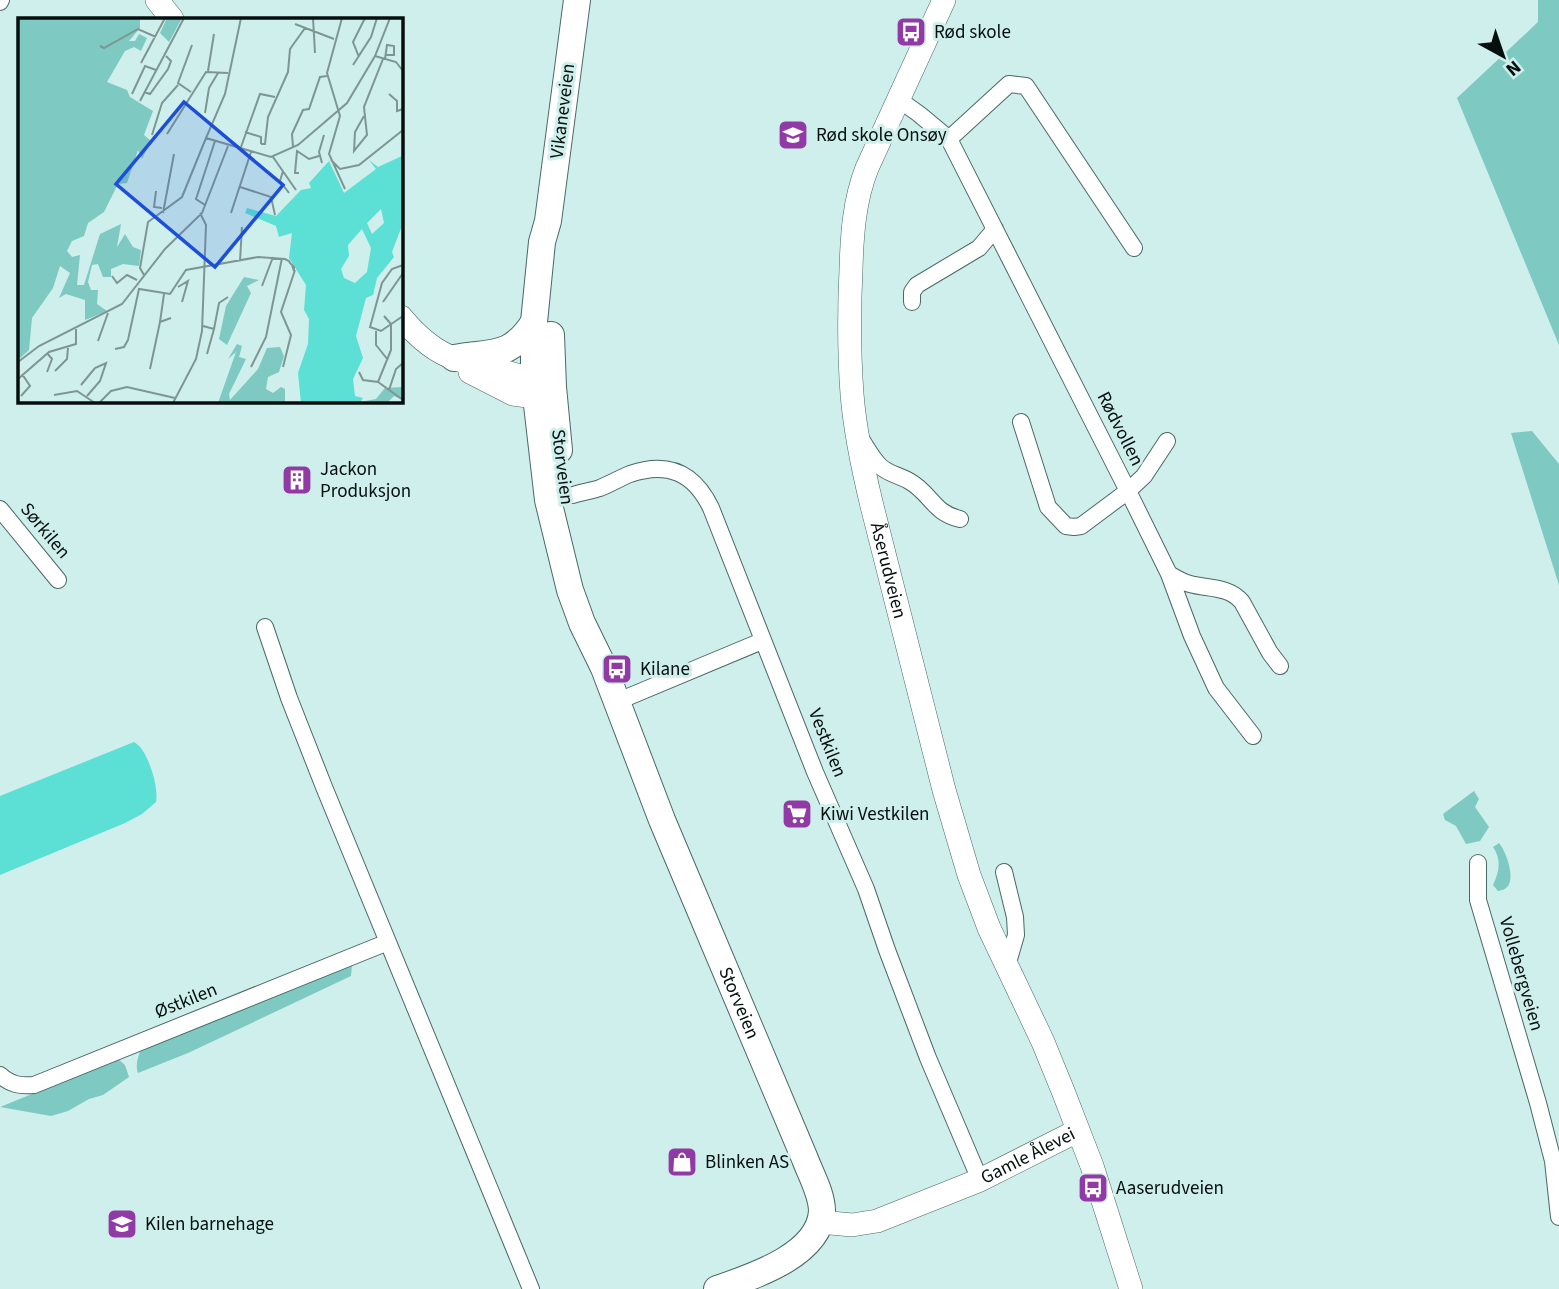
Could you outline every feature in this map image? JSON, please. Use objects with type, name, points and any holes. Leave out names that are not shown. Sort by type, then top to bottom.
[{"type":"main road","name":"Vikaneveien","points":[[541,388],[534,322],[542,242],[548,221],[577,0]]},
{"type":"main road","name":"Vikaneveien","points":[[541,388],[551,358],[552,244],[548,221]]},
{"type":"main road","points":[[454,358],[510,349],[526,335],[534,322]]},
{"type":"main road","name":"Storveien","points":[[541,388],[580,579],[594,619],[604,668],[663,820],[805,1159],[822,1209],[820,1222]]},
{"type":"main road","points":[[718,1289],[791,1257],[817,1232],[820,1222]]},
{"type":"street","points":[[157,0],[171,18]]},
{"type":"street","name":"Åserudveien","points":[[944,0],[859,188],[855,210],[849,309],[852,396],[863,468],[875,518],[944,790],[969,875],[989,928],[1043,1042],[1077,1131]]},
{"type":"street","points":[[948,139],[1009,84],[1026,86],[1134,248]]},
{"type":"street","name":"Rødvollen","points":[[898,99],[948,139],[1169,574],[1192,636],[1216,688],[1253,736]]},
{"type":"street","points":[[912,302],[912,292],[917,285],[979,248],[995,229]]},
{"type":"street","points":[[402,318],[427,342],[454,358],[541,388]]},
{"type":"street","points":[[1021,422],[1048,507],[1066,526],[1081,526],[1128,491],[1144,476],[1167,441]]},
{"type":"street","points":[[858,433],[881,467],[909,481],[947,516],[960,519]]},
{"type":"street","name":"Vestkilen","points":[[573,495],[600,488],[641,471],[663,468],[677,471],[701,490],[866,889],[928,1058],[980,1180]]},
{"type":"street","name":"Sørkilen","points":[[0,509],[58,580]]},
{"type":"street","points":[[1169,574],[1190,584],[1223,589],[1238,596],[1280,666]]},
{"type":"street","points":[[265,626],[289,698],[531,1289]]},
{"type":"street","points":[[616,702],[762,641]]},
{"type":"street","name":"Vollebergveien","points":[[1478,863],[1478,900],[1553,1161],[1559,1217]]},
{"type":"street","points":[[1004,873],[1015,917],[1016,935],[1007,966]]},
{"type":"street","name":"Østkilen","points":[[0,1075],[12,1084],[34,1085],[388,942]]},
{"type":"street","name":"Gamle Ålevei","points":[[820,1222],[852,1225],[877,1221],[980,1180],[1077,1131],[1092,1166],[1131,1289]]},
{"type":"shaded area","points":[[1538,0],[1559,0],[1559,345],[1457,98],[1538,22]]},
{"type":"shaded area","points":[[1532,431],[1559,464],[1559,585],[1511,433]]},
{"type":"shaded area","points":[[134,742],[144,752],[151,769],[156,802],[125,823],[0,875],[0,796]]},
{"type":"shaded area","points":[[1474,791],[1479,799],[1475,807],[1489,827],[1480,841],[1466,844],[1456,826],[1445,820],[1443,814]]},
{"type":"shaded area","points":[[1499,843],[1507,858],[1511,877],[1507,887],[1498,891],[1493,885],[1499,866],[1493,847]]},
{"type":"shaded area","points":[[352,965],[351,976],[188,1053],[138,1073],[137,1064],[141,1049]]},
{"type":"shaded area","points":[[118,1059],[125,1065],[129,1077],[103,1095],[89,1099],[68,1111],[51,1116],[0,1107]]},
{"type":"place","name":"Rød skole","points":[[911,32]]},
{"type":"place","name":"Rød skole Onsøy","points":[[793,135]]},
{"type":"place","name":"Jackon Produksjon","points":[[297,480]]},
{"type":"place","name":"Kilane","points":[[617,669]]},
{"type":"place","name":"Kiwi Vestkilen","points":[[797,814]]},
{"type":"place","name":"Blinken AS","points":[[682,1162]]},
{"type":"place","name":"Aaserudveien","points":[[1093,1188]]},
{"type":"place","name":"Kilen barnehage","points":[[122,1224]]}]
